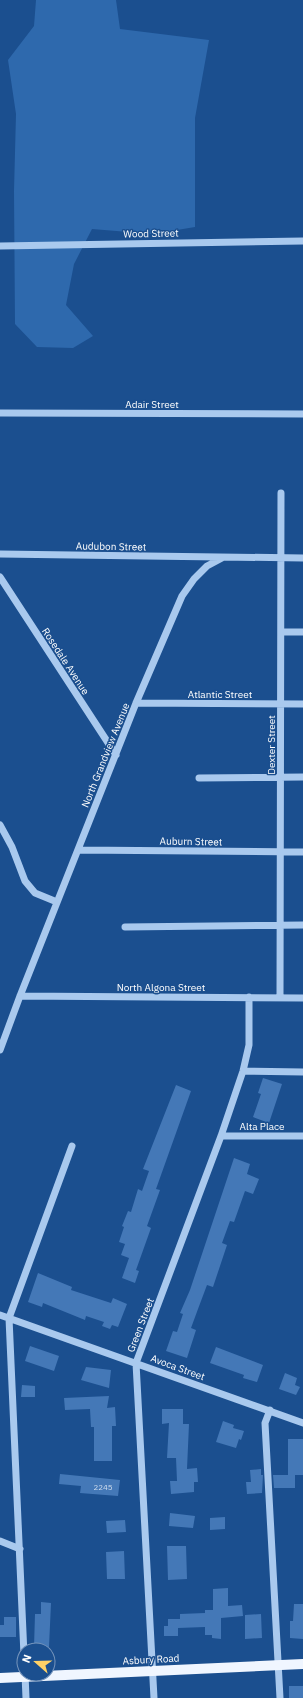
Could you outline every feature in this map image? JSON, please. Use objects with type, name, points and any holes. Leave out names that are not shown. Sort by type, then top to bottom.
[{"type":"main road","name":"Asbury Road","points":[[56,1674],[303,1664]]},
{"type":"main road","name":"Asbury Road","points":[[0,1678],[16,1676]]},
{"type":"street","name":"Wood Street","points":[[0,246],[303,241]]},
{"type":"street","name":"Adair Street","points":[[0,413],[303,414]]},
{"type":"street","name":"Dexter Street","points":[[280,997],[281,493]]},
{"type":"street","name":"Audubon Street","points":[[0,554],[222,558]]},
{"type":"street","points":[[222,558],[303,558]]},
{"type":"street","name":"North Grandview Avenue","points":[[0,1050],[136,703],[182,596],[194,579],[207,566],[222,558]]},
{"type":"street","name":"Rosedale Avenue","points":[[0,577],[116,755]]},
{"type":"street","points":[[281,632],[303,632]]},
{"type":"street","name":"Atlantic Street","points":[[136,703],[303,704]]},
{"type":"street","points":[[199,778],[303,777]]},
{"type":"street","points":[[0,825],[12,848],[25,882],[36,893],[57,902]]},
{"type":"street","name":"Auburn Street","points":[[78,850],[303,852]]},
{"type":"street","points":[[126,927],[303,925]]},
{"type":"street","name":"North Algona Street","points":[[20,996],[303,998]]},
{"type":"street","name":"Green Street","points":[[154,1698],[136,1363],[221,1136],[243,1071],[249,1045],[249,997]]},
{"type":"street","points":[[243,1071],[303,1072]]},
{"type":"street","name":"Alta Place","points":[[221,1136],[303,1136]]},
{"type":"street","points":[[24,1642],[9,1318],[72,1146]]},
{"type":"street","name":"Avoca Street","points":[[0,1315],[303,1423]]},
{"type":"street","points":[[270,1410],[265,1423],[280,1698]]},
{"type":"street","points":[[0,1541],[20,1549]]},
{"type":"street","points":[[25,1682],[26,1698]]},
{"type":"shaded area","points":[[36,0],[116,0],[120,29],[209,40],[195,118],[195,227],[153,234],[92,229],[74,264],[66,305],[93,336],[73,348],[37,347],[15,324],[14,191],[16,114],[8,60],[34,26]]},
{"type":"building","points":[[263,1078],[282,1084],[269,1123],[253,1117],[261,1094],[258,1093]]},
{"type":"building","points":[[176,1085],[191,1091],[156,1189],[160,1190],[147,1226],[151,1228],[136,1270],[139,1271],[135,1283],[122,1278],[129,1258],[121,1255],[125,1244],[119,1242],[124,1227],[122,1226],[128,1211],[131,1212],[138,1189],[142,1191],[149,1171],[143,1169]]},
{"type":"building","points":[[234,1158],[250,1164],[247,1174],[259,1179],[253,1194],[245,1191],[234,1222],[230,1221],[222,1243],[227,1245],[213,1287],[207,1285],[191,1328],[196,1330],[187,1358],[166,1351],[173,1331],[177,1332],[183,1314],[180,1313],[190,1290]]},
{"type":"building","points":[[38,1273],[72,1287],[71,1290],[111,1303],[113,1298],[127,1304],[118,1327],[112,1325],[110,1329],[102,1326],[104,1322],[86,1316],[85,1320],[43,1303],[42,1307],[28,1302]]},
{"type":"building","points":[[30,1346],[59,1356],[54,1371],[25,1361]]},
{"type":"building","points":[[216,1347],[263,1365],[257,1382],[243,1378],[244,1375],[210,1363]]},
{"type":"building","points":[[86,1367],[111,1370],[109,1388],[81,1380]]},
{"type":"building","points":[[285,1373],[297,1378],[295,1385],[300,1387],[296,1395],[279,1389]]},
{"type":"building","points":[[22,1385],[35,1386],[35,1397],[21,1397]]},
{"type":"building","points":[[109,1396],[107,1408],[115,1407],[116,1426],[112,1426],[112,1461],[94,1461],[94,1427],[91,1427],[90,1409],[65,1410],[64,1398]]},
{"type":"building","points":[[162,1409],[183,1409],[183,1424],[189,1424],[187,1469],[197,1468],[198,1482],[194,1482],[194,1492],[171,1494],[170,1481],[177,1481],[176,1458],[167,1458],[169,1423],[162,1424]]},
{"type":"building","points":[[223,1421],[234,1425],[233,1428],[244,1431],[236,1448],[216,1442]]},
{"type":"building","points":[[288,1439],[303,1439],[303,1475],[288,1475]]},
{"type":"building","points":[[261,1469],[261,1475],[263,1475],[262,1493],[247,1494],[246,1482],[251,1482],[250,1470]]},
{"type":"building","points":[[60,1474],[120,1480],[118,1496],[80,1493],[81,1486],[59,1484]]},
{"type":"building","points":[[273,1475],[295,1475],[295,1488],[274,1488]]},
{"type":"building","points":[[170,1513],[195,1516],[193,1528],[169,1526]]},
{"type":"building","points":[[225,1517],[225,1529],[210,1530],[210,1518]]},
{"type":"building","points":[[125,1520],[126,1532],[107,1533],[106,1521]]},
{"type":"building","points":[[167,1546],[186,1546],[187,1579],[168,1580]]},
{"type":"building","points":[[124,1551],[125,1579],[107,1579],[106,1552]]},
{"type":"building","points":[[228,1588],[228,1606],[242,1605],[243,1616],[221,1618],[221,1639],[212,1638],[212,1635],[205,1635],[205,1627],[178,1628],[178,1636],[164,1636],[164,1626],[168,1626],[168,1619],[180,1619],[180,1614],[205,1613],[205,1610],[213,1610],[213,1589]]},
{"type":"building","points":[[41,1602],[51,1603],[49,1642],[34,1642],[35,1614],[41,1614]]},
{"type":"building","points":[[294,1604],[303,1604],[303,1639],[290,1638],[290,1621],[293,1621]]},
{"type":"building","points":[[261,1614],[262,1638],[245,1639],[245,1615]]},
{"type":"building","points":[[4,1617],[16,1617],[16,1637],[0,1637],[0,1625],[4,1625]]},
{"type":"building","points":[[289,1686],[303,1686],[303,1698],[289,1698]]}]
